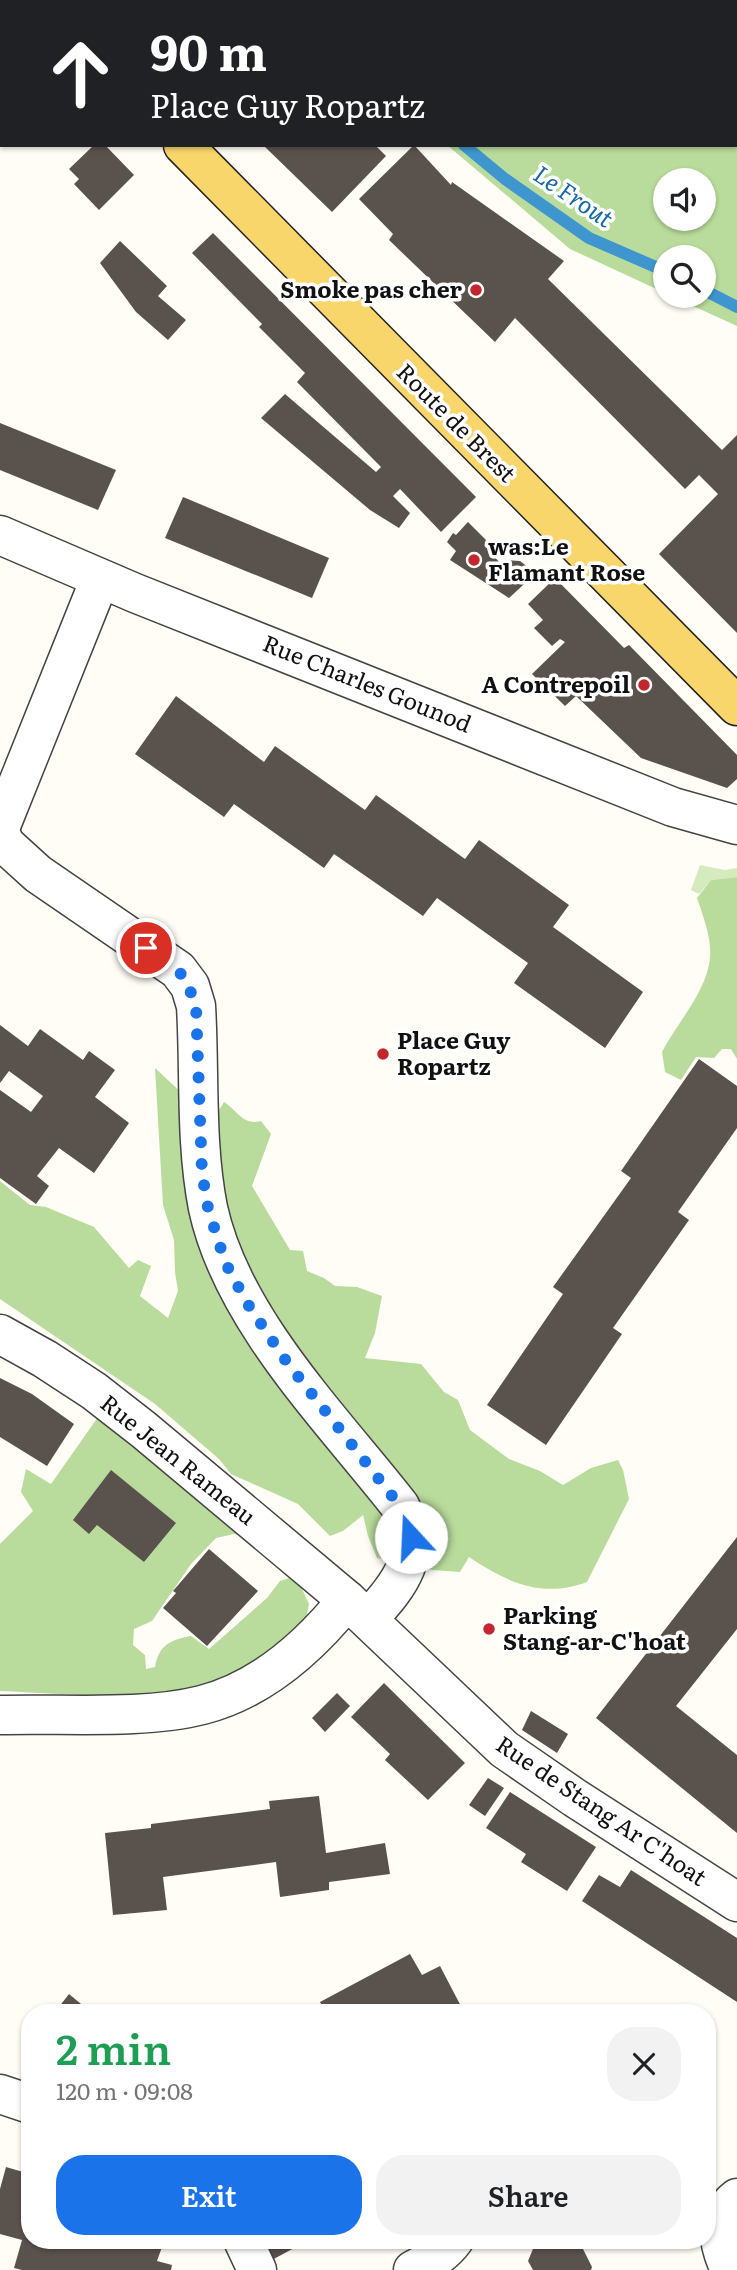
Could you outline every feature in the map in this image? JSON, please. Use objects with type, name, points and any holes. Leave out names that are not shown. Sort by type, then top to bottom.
[{"type":"main road","name":"Route de Brest","points":[[185,147],[734,707]]},
{"type":"street","name":"Rue Charles Gounod","points":[[0,535],[100,579],[673,807],[737,825]]},
{"type":"street","points":[[0,1715],[154,1712],[214,1701],[247,1687],[297,1653],[316,1635],[395,1588],[411,1552],[408,1524],[400,1506],[286,1361],[247,1303],[225,1262],[208,1208],[202,1173],[196,1006],[185,977],[38,874],[5,844],[0,830],[100,579]]},
{"type":"street","name":"Rue Jean Rameau","points":[[0,1334],[94,1391],[357,1609]]},
{"type":"street","name":"Rue de Stang Ar C'hoat","points":[[357,1609],[504,1749],[737,1902]]},
{"type":"street","points":[[0,2094],[21,2101]]},
{"type":"street","points":[[730,2270],[720,2237],[720,2219],[725,2208],[737,2198]]},
{"type":"street","points":[[247,2249],[257,2270]]},
{"type":"street","points":[[413,2270],[448,2249]]},
{"type":"green space","points":[[449,147],[737,147],[737,326],[697,308],[716,308],[716,245],[653,245],[653,287],[570,249]]},
{"type":"green space","points":[[700,865],[725,870],[737,868],[737,877],[711,880],[699,894],[691,890]]},
{"type":"green space","points":[[737,877],[737,1059],[731,1049],[722,1049],[714,1058],[696,1057],[681,1080],[665,1072],[662,1052],[697,995],[708,970],[710,943],[697,898],[711,880]]},
{"type":"green space","points":[[155,1068],[186,1097],[216,1157],[219,1110],[224,1102],[245,1119],[261,1121],[271,1134],[252,1186],[290,1250],[303,1251],[307,1271],[335,1286],[357,1287],[382,1296],[375,1333],[365,1358],[421,1364],[444,1392],[458,1400],[470,1430],[509,1459],[540,1471],[563,1485],[591,1468],[618,1460],[629,1499],[587,1582],[555,1589],[525,1585],[497,1574],[469,1557],[460,1572],[433,1570],[377,1558],[363,1515],[343,1531],[330,1536],[298,1504],[231,1474],[219,1459],[155,1404],[0,1299],[0,1181],[30,1205],[46,1207],[94,1227],[129,1268],[138,1260],[151,1266],[140,1296],[168,1318],[178,1291],[174,1240],[163,1205]]},
{"type":"green space","points":[[98,1417],[247,1537],[234,1534],[216,1538],[191,1564],[152,1621],[134,1629],[133,1645],[145,1655],[146,1669],[155,1667],[159,1653],[177,1639],[191,1636],[209,1649],[267,1598],[280,1581],[296,1576],[309,1604],[304,1630],[251,1667],[223,1680],[193,1688],[128,1695],[0,1691],[0,1544],[33,1511],[21,1492],[26,1469],[51,1484]]},
{"type":"building","points":[[92,147],[107,147],[134,175],[99,210],[74,184],[79,179],[69,169]]},
{"type":"building","points":[[265,147],[377,147],[386,156],[332,212]]},
{"type":"building","points":[[412,147],[416,147],[451,185],[452,182],[564,261],[548,279],[722,450],[737,435],[737,633],[659,554],[718,494],[699,475],[685,489],[515,318],[495,342],[389,240],[393,234],[359,199]]},
{"type":"building","points":[[213,233],[476,497],[441,532],[400,489],[393,496],[410,513],[399,528],[370,510],[261,418],[285,394],[376,472],[381,467],[297,382],[305,373],[259,327],[262,324],[192,253]]},
{"type":"building","points":[[120,241],[167,286],[158,296],[186,320],[168,340],[136,312],[100,263]]},
{"type":"building","points":[[0,423],[116,470],[98,510],[0,470]]},
{"type":"building","points":[[183,497],[329,558],[312,598],[165,538]]},
{"type":"building","name":"was:Le Flamant Rose","points":[[468,522],[490,544],[486,547],[500,563],[506,560],[520,561],[532,570],[534,575],[509,598],[450,560],[456,551],[447,542],[453,533],[456,535]]},
{"type":"building","points":[[555,578],[624,648],[629,645],[737,755],[737,779],[727,788],[641,758],[576,696],[565,706],[532,674],[565,642],[560,639],[552,646],[534,628],[543,620],[528,604]]},
{"type":"building","points":[[176,696],[264,762],[275,746],[365,810],[376,795],[465,859],[479,840],[569,905],[553,927],[643,992],[605,1048],[514,983],[528,963],[437,898],[423,916],[334,854],[324,868],[234,804],[224,817],[135,754]]},
{"type":"building","points":[[0,1025],[28,1046],[40,1029],[83,1060],[89,1051],[115,1070],[95,1097],[129,1123],[94,1173],[59,1148],[37,1176],[49,1186],[36,1204],[0,1178],[0,1090],[31,1112],[43,1096],[9,1071],[0,1083]]},
{"type":"building","points":[[699,1059],[737,1086],[737,1128],[678,1212],[689,1220],[613,1328],[622,1334],[546,1445],[487,1405],[563,1294],[553,1287],[631,1178],[621,1171]]},
{"type":"building","points":[[0,1378],[32,1394],[74,1424],[47,1466],[0,1437]]},
{"type":"building","points":[[111,1470],[176,1523],[144,1562],[97,1525],[89,1534],[73,1520]]},
{"type":"building","points":[[737,1537],[737,1629],[676,1706],[737,1755],[737,1833],[596,1718]]},
{"type":"building","points":[[209,1549],[258,1591],[207,1646],[163,1608],[176,1593],[173,1591]]},
{"type":"building","points":[[384,1683],[465,1763],[428,1800],[385,1760],[390,1754],[351,1717]]},
{"type":"building","points":[[337,1693],[350,1706],[325,1732],[312,1718]]},
{"type":"building","points":[[531,1711],[568,1734],[557,1753],[522,1730]]},
{"type":"building","points":[[488,1778],[504,1788],[485,1816],[469,1805]]},
{"type":"building","points":[[510,1792],[596,1847],[567,1891],[521,1862],[526,1854],[486,1828]]},
{"type":"building","points":[[319,1796],[326,1853],[385,1843],[390,1874],[329,1882],[329,1890],[280,1897],[276,1862],[163,1877],[167,1910],[113,1915],[105,1833],[151,1828],[151,1824],[270,1809],[269,1801]]},
{"type":"building","points":[[631,1870],[737,1938],[737,2002],[582,1901],[599,1875],[620,1887]]},
{"type":"building","points":[[410,1954],[422,1975],[440,1966],[460,2004],[321,2004],[320,2002]]},
{"type":"building","points":[[69,1994],[81,2004],[61,2004]]},
{"type":"building","points":[[6,2167],[21,2171],[21,2240],[0,2234],[0,2189]]},
{"type":"building","points":[[21,2244],[21,2249],[161,2249],[157,2261],[172,2265],[171,2270],[14,2268]]},
{"type":"building","points":[[264,2249],[292,2249],[270,2261]]},
{"type":"building","points":[[533,2249],[583,2249],[592,2267],[591,2270],[533,2270],[528,2261]]},
{"type":"waterway","name":"Le Frout","points":[[466,147],[505,179],[589,238],[653,266]]},
{"type":"waterway","name":"Le Frout","points":[[716,296],[737,307]]},
{"type":"place","name":"Smoke pas cher","points":[[476,290]]},
{"type":"place","name":"was:Le Flamant Rose","points":[[474,560]]},
{"type":"place","name":"A Contrepoil","points":[[644,685]]},
{"type":"place","name":"Place Guy Ropartz","points":[[383,1054]]},
{"type":"place","name":"Parking Stang-ar-C'hoat","points":[[489,1629]]},
{"type":"route","points":[[146,948],[185,977],[196,1006],[202,1173],[208,1208],[225,1262],[234,1282],[286,1361],[400,1506],[411,1537]]}]
